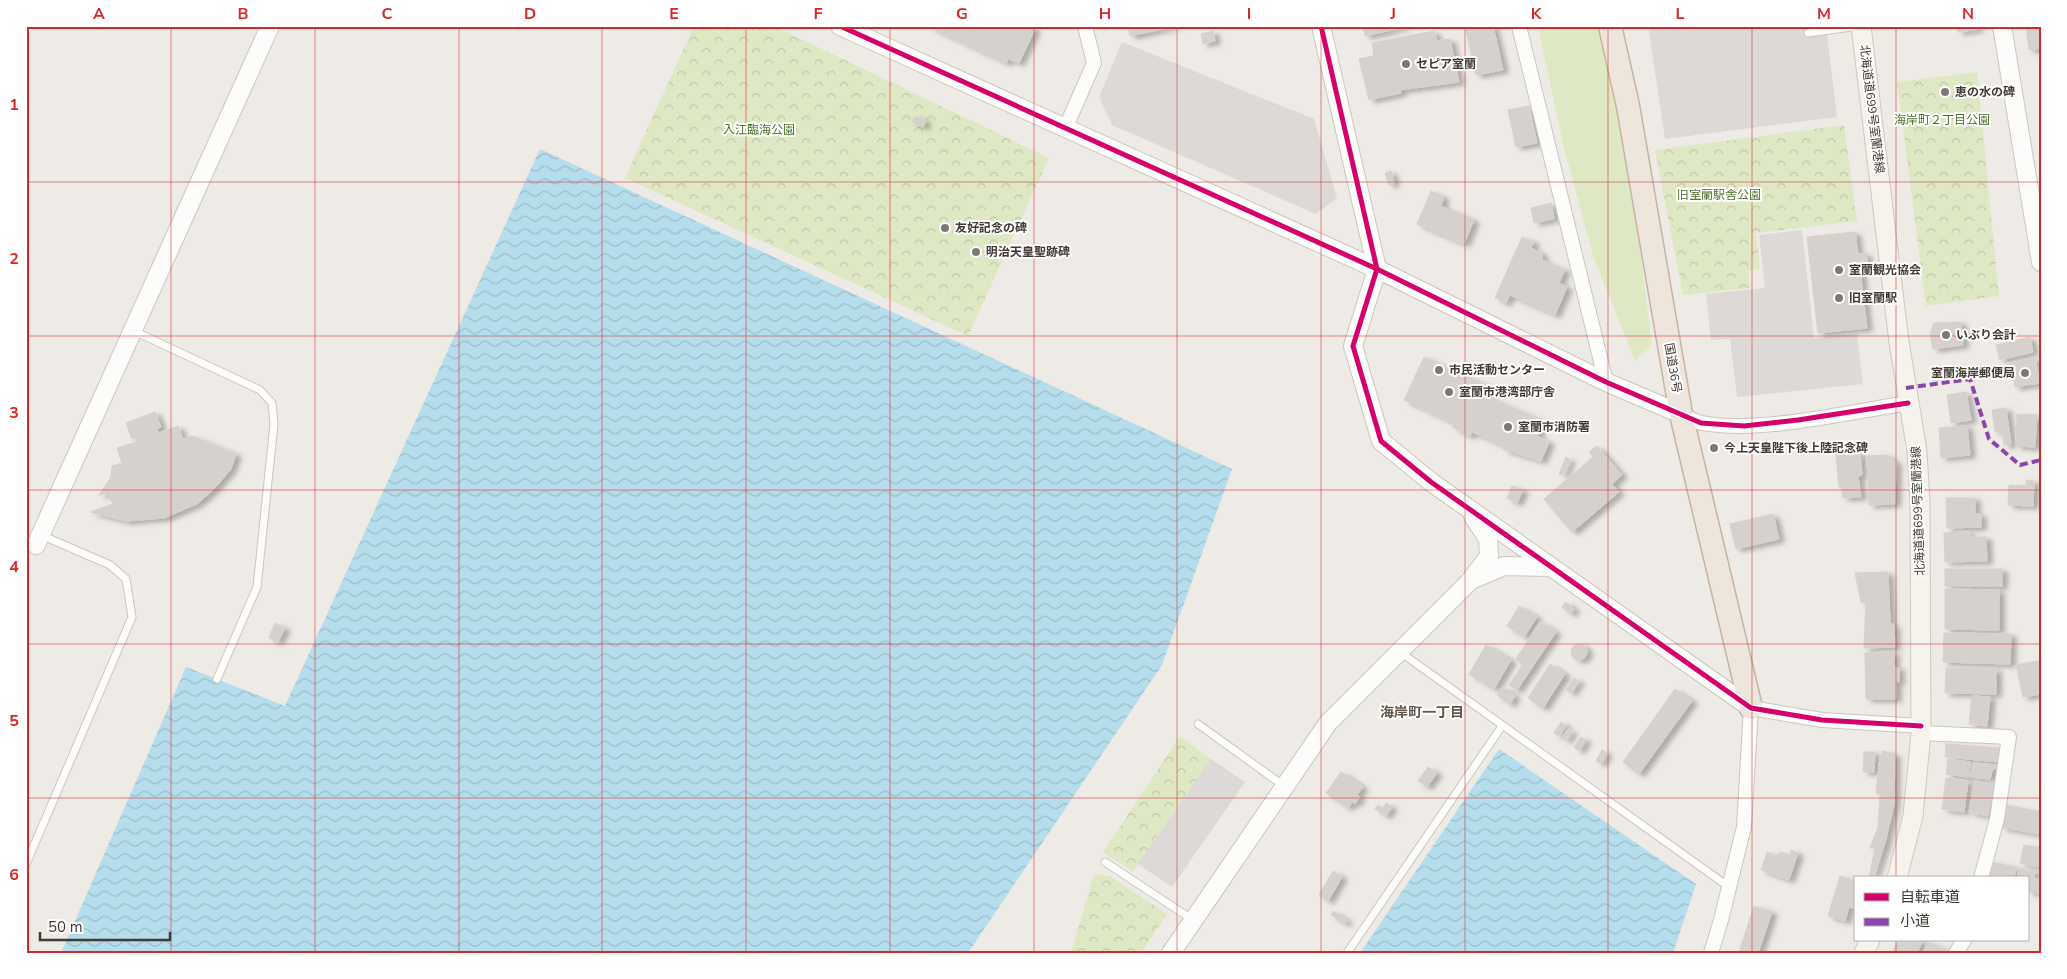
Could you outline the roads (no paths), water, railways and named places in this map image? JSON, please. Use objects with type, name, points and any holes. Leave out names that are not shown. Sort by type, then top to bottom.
[{"type":"highway","name":"国道36号","points":[[1610,26],[1628,106],[1681,414],[1751,708]]},
{"type":"main road","name":"北海道道699号室蘭港線","points":[[1861,26],[1908,403],[1917,450],[1920,503],[1921,729],[1913,816],[1898,876]]},
{"type":"street","points":[[38,540],[270,26]]},
{"type":"street","points":[[840,26],[1377,269],[1606,382],[1700,423],[1744,426],[1798,420],[1908,403]]},
{"type":"street","points":[[1065,129],[1094,63],[1085,26]]},
{"type":"street","points":[[1321,26],[1377,269],[1353,346],[1381,441],[1430,482],[1751,708],[1822,720],[2009,737],[1996,819],[1982,876]]},
{"type":"street","points":[[1519,26],[1606,382]]},
{"type":"street","points":[[2002,26],[2041,262]]},
{"type":"street","points":[[1171,953],[1328,722],[1471,580],[1489,556],[1488,539],[1468,509]]},
{"type":"street","points":[[1471,580],[1504,566],[1551,567]]},
{"type":"street","points":[[1711,953],[1744,828],[1751,708]]},
{"type":"street","points":[[1956,953],[1963,942]]},
{"type":"lane","points":[[1808,33],[1861,26]]},
{"type":"lane","points":[[132,330],[260,390],[272,403],[274,424],[258,587],[217,679]]},
{"type":"lane","points":[[26,864],[132,617],[126,579],[110,565],[38,540]]},
{"type":"lane","points":[[1399,651],[1729,887]]},
{"type":"lane","points":[[1198,724],[1285,786]]},
{"type":"lane","points":[[1347,953],[1502,726]]},
{"type":"lane","points":[[1105,862],[1193,921]]},
{"type":"water","points":[[540,149],[1232,469],[1162,665],[968,953],[61,953],[186,667],[285,706]]},
{"type":"water","points":[[1499,749],[1696,884],[1673,953],[1360,953]]},
{"type":"place","name":"セピア室蘭","points":[[1406,64]]},
{"type":"place","name":"恵の水の碑","points":[[1945,92]]},
{"type":"place","name":"友好記念の碑","points":[[945,228]]},
{"type":"place","name":"明治天皇聖跡碑","points":[[976,252]]},
{"type":"place","name":"室蘭観光協会","points":[[1839,270]]},
{"type":"place","name":"旧室蘭駅","points":[[1839,298]]},
{"type":"place","name":"いぶり会計","points":[[1946,335]]},
{"type":"place","name":"市民活動センター","points":[[1439,370]]},
{"type":"place","name":"室蘭海岸郵便局","points":[[2025,373]]},
{"type":"place","name":"室蘭市港湾部庁舎","points":[[1449,392]]},
{"type":"place","name":"室蘭市消防署","points":[[1508,427]]},
{"type":"place","name":"今上天皇陛下後上陸記念碑","points":[[1714,448]]},
{"type":"district","name":"海岸町一丁目","points":[[1422,712]]},
{"type":"park label","name":"海岸町２丁目公園","points":[[1942,120]]},
{"type":"park label","name":"入江臨海公園","points":[[759,130]]},
{"type":"park label","name":"旧室蘭駅舎公園","points":[[1719,195]]}]
